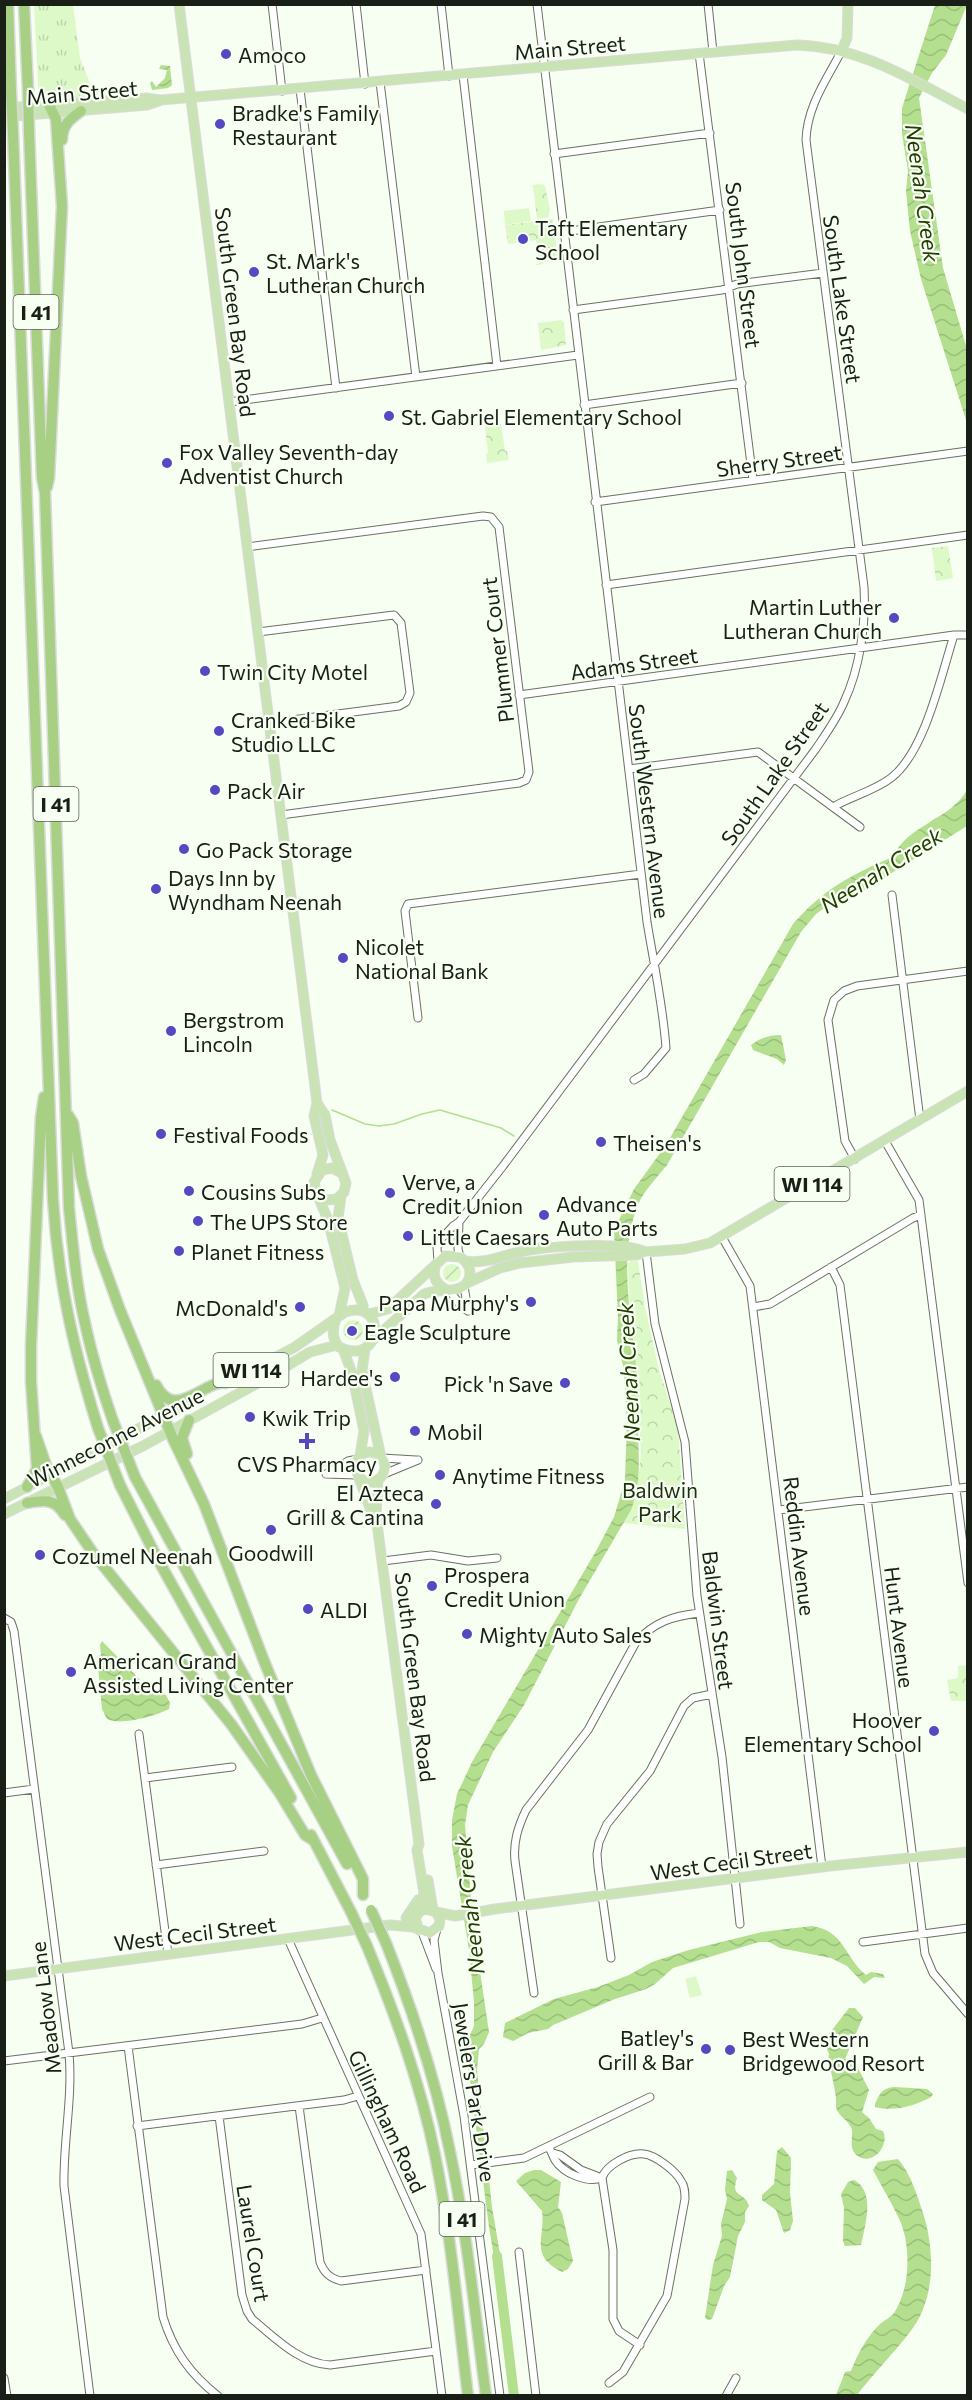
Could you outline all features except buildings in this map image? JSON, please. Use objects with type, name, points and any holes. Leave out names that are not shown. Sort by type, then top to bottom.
[{"type":"highway","points":[[4,9],[7,4]]},
{"type":"highway","name":"I 41","points":[[7,4],[7,91],[13,132],[48,1089],[59,1269],[79,1367],[98,1428],[120,1485],[157,1558],[351,1912],[393,2008],[415,2074],[435,2154],[468,2396]]},
{"type":"highway","name":"I 41","points":[[24,4],[42,478],[45,493],[68,1115],[66,1123],[69,1208],[74,1259],[87,1332],[113,1421],[135,1477],[371,1910],[416,2021],[450,2151],[463,2225],[486,2396]]},
{"type":"highway","points":[[4,109],[7,91]]},
{"type":"highway","points":[[45,493],[49,478],[62,206],[52,109]]},
{"type":"highway","points":[[62,206],[65,196],[62,132],[68,120],[81,111]]},
{"type":"highway","points":[[27,1487],[37,1469],[31,1346],[42,1101],[48,1089]]},
{"type":"highway","points":[[68,1115],[73,1123],[81,1176],[98,1249],[120,1310],[157,1389],[173,1401],[183,1400],[214,1384],[231,1381]]},
{"type":"highway","points":[[146,1368],[170,1431],[204,1504],[264,1661],[311,1775],[363,1879],[363,1895]]},
{"type":"highway","points":[[189,1420],[183,1436],[183,1445],[204,1491],[204,1504]]},
{"type":"highway","points":[[36,1436],[46,1466],[70,1519]]},
{"type":"highway","points":[[27,1503],[52,1501],[70,1519],[108,1573],[244,1740],[279,1792],[304,1835],[313,1840]]},
{"type":"main road","name":"South Green Bay Road","points":[[179,4],[317,1103],[314,1116],[323,1155],[317,1174]]},
{"type":"main road","points":[[842,50],[848,38],[848,4]]},
{"type":"main road","name":"Main Street","points":[[4,117],[146,98],[161,100],[282,91],[784,45],[810,45],[842,50],[866,57],[968,110]]},
{"type":"main road","name":"Main Street","points":[[4,109],[81,111],[147,105],[161,100]]},
{"type":"main road","name":"WI 114","points":[[461,1255],[485,1262],[536,1249],[646,1252],[690,1248],[722,1237],[968,1090]]},
{"type":"main road","name":"South Green Bay Road","points":[[317,1103],[324,1115],[342,1173]]},
{"type":"main road","points":[[364,1349],[362,1371],[382,1457],[386,1465],[381,1478],[370,1483],[358,1477],[355,1468],[364,1431],[352,1373],[333,1332],[345,1288],[328,1220],[314,1182],[317,1174],[322,1170],[332,1168],[342,1173],[346,1183],[341,1196],[338,1222],[353,1280],[366,1313],[375,1326],[373,1340]]},
{"type":"main road","points":[[317,1194],[321,1198],[331,1200],[341,1196]]},
{"type":"main road","name":"WI 114","points":[[465,1285],[500,1268],[520,1263],[615,1251]]},
{"type":"main road","points":[[338,1318],[351,1310],[366,1313],[388,1309],[437,1262],[450,1255],[461,1255],[470,1271],[465,1285],[448,1290],[432,1290],[417,1299],[364,1349],[357,1351],[340,1347]]},
{"type":"main road","points":[[437,1262],[434,1277],[440,1286],[448,1290]]},
{"type":"main road","name":"Winneconne Avenue","points":[[4,1499],[295,1347],[338,1318]]},
{"type":"main road","name":"Winneconne Avenue","points":[[4,1514],[170,1431],[310,1352],[340,1347]]},
{"type":"main road","points":[[359,1457],[373,1452],[382,1457]]},
{"type":"main road","name":"South Green Bay Road","points":[[358,1477],[370,1508],[376,1516]]},
{"type":"main road","name":"South Green Bay Road","points":[[381,1478],[376,1516],[424,1893],[418,1913]]},
{"type":"main road","name":"South Green Bay Road","points":[[418,1847],[423,1848],[434,1908]]},
{"type":"main road","points":[[406,1918],[418,1900],[418,1847]]},
{"type":"main road","name":"West Cecil Street","points":[[461,1915],[822,1867],[968,1852]]},
{"type":"main road","points":[[434,1908],[440,1918],[437,1928]]},
{"type":"main road","points":[[434,1908],[450,1916],[461,1915],[430,1933],[421,1931],[415,1923],[418,1913],[426,1909],[434,1908]]},
{"type":"main road","name":"West Cecil Street","points":[[4,1976],[390,1925],[418,1913]]},
{"type":"main road","name":"West Cecil Street","points":[[390,1925],[421,1931]]},
{"type":"street","points":[[272,4],[282,91]]},
{"type":"street","points":[[356,4],[365,84]]},
{"type":"street","points":[[441,4],[449,76]]},
{"type":"street","name":"South Western Avenue","points":[[537,4],[641,874],[660,993],[666,1048],[644,1074],[634,1080]]},
{"type":"street","points":[[708,4],[713,52]]},
{"type":"street","name":"South Lake Street","points":[[448,1230],[459,1222],[794,778],[838,715],[850,687],[860,648],[865,604],[860,549],[806,149],[806,131],[812,105],[842,50]]},
{"type":"street","name":"South John Street","points":[[699,53],[753,480]]},
{"type":"street","points":[[462,75],[498,366]]},
{"type":"street","points":[[380,82],[416,377]]},
{"type":"street","points":[[300,89],[336,388]]},
{"type":"street","points":[[554,154],[710,132]]},
{"type":"street","points":[[563,232],[720,210]]},
{"type":"street","points":[[573,310],[722,290],[823,273]]},
{"type":"street","points":[[229,402],[578,355]]},
{"type":"street","points":[[584,405],[742,383]]},
{"type":"street","name":"Sherry Street","points":[[596,502],[968,451]]},
{"type":"street","name":"Plummer Court","points":[[247,547],[491,517],[499,527],[529,772],[524,782],[281,815]]},
{"type":"street","points":[[606,585],[968,535]]},
{"type":"street","points":[[258,632],[394,615],[401,623],[408,677],[408,698],[399,706],[269,723]]},
{"type":"street","points":[[833,807],[883,784],[910,759],[921,736],[954,635]]},
{"type":"street","name":"Adams Street","points":[[519,695],[954,635],[968,635]]},
{"type":"street","points":[[629,769],[755,752],[860,827]]},
{"type":"street","points":[[418,1018],[405,906],[411,903],[641,874]]},
{"type":"street","points":[[892,895],[920,1120]]},
{"type":"street","points":[[855,1159],[846,1141],[829,1013],[839,995],[850,988],[968,971]]},
{"type":"street","points":[[885,1141],[918,1196],[968,1583]]},
{"type":"street","points":[[753,1307],[770,1304],[921,1215]]},
{"type":"street","points":[[459,1222],[461,1255]]},
{"type":"street","points":[[437,1262],[437,1246],[448,1230],[461,1255]]},
{"type":"street","name":"Reddin Avenue","points":[[722,1237],[749,1283],[753,1307],[822,1867]]},
{"type":"street","name":"Baldwin Street","points":[[646,1252],[655,1324],[685,1442],[699,1613],[727,1797],[740,1924]]},
{"type":"street","name":"Hunt Avenue","points":[[831,1267],[840,1286],[925,1954],[930,1969],[968,2014]]},
{"type":"street","points":[[448,1290],[468,1311],[465,1285]]},
{"type":"street","points":[[358,1477],[326,1474],[359,1457]]},
{"type":"street","points":[[381,1478],[418,1460],[382,1457]]},
{"type":"street","points":[[778,1510],[968,1487]]},
{"type":"street","points":[[383,1561],[431,1555],[468,1562],[497,1558]]},
{"type":"street","points":[[534,1993],[514,1848],[519,1825],[526,1810],[588,1730],[636,1642],[646,1631],[665,1620],[699,1613]]},
{"type":"street","name":"Meadow Lane","points":[[6,1619],[14,1631],[69,2053],[71,2091],[64,2186],[90,2396]]},
{"type":"street","points":[[611,1958],[597,1854],[601,1836],[607,1824],[650,1771],[684,1706],[693,1698],[712,1694]]},
{"type":"street","points":[[139,1734],[168,1954]]},
{"type":"street","points":[[145,1778],[232,1767]]},
{"type":"street","points":[[4,1793],[34,1789]]},
{"type":"street","points":[[156,1864],[264,1851]]},
{"type":"street","name":"Jewelers Park Drive","points":[[437,1928],[434,1940],[438,1973],[474,2165],[500,2396]]},
{"type":"street","points":[[863,1941],[968,1928]]},
{"type":"street","name":"Jewelers Park Drive","points":[[421,1931],[438,1973]]},
{"type":"street","name":"Gillingham Road","points":[[288,1939],[421,2234],[442,2396]]},
{"type":"street","points":[[4,2061],[308,2023],[322,2018]]},
{"type":"street","points":[[128,2046],[163,2317],[172,2342],[186,2366],[218,2396]]},
{"type":"street","points":[[137,2127],[358,2096]]},
{"type":"street","points":[[474,2165],[524,2158],[550,2150],[650,2097]]},
{"type":"street","points":[[299,2106],[320,2262],[324,2271],[332,2278],[341,2281],[426,2270]]},
{"type":"street","name":"Laurel Court","points":[[219,2116],[242,2295],[246,2311],[252,2319],[298,2355],[319,2364],[330,2365],[436,2351]]},
{"type":"street","points":[[550,2150],[555,2159],[578,2176],[594,2181],[602,2178]]},
{"type":"street","points":[[609,2383],[623,2372],[640,2345],[663,2304],[671,2283],[685,2199],[684,2186],[678,2175],[654,2157],[645,2154],[634,2155],[615,2163],[602,2178],[613,2250],[613,2319],[619,2331],[640,2345]]},
{"type":"street","points":[[519,2252],[536,2396]]},
{"type":"street","points":[[4,2378],[7,2396]]},
{"type":"street","points":[[726,2396],[736,2378]]},
{"type":"green space","points":[[34,5],[73,5],[80,58],[96,98],[39,102]]},
{"type":"green space","points":[[533,185],[545,186],[550,210],[548,218],[537,219]]},
{"type":"green space","points":[[529,208],[531,221],[505,225],[504,211]]},
{"type":"green space","points":[[553,219],[558,260],[536,265],[539,263],[536,240],[508,244],[505,225]]},
{"type":"green space","points":[[561,320],[564,322],[566,345],[541,350],[538,323]]},
{"type":"green space","points":[[501,424],[505,451],[507,451],[509,460],[487,463],[485,426]]},
{"type":"green space","points":[[948,546],[953,578],[936,581],[932,548]]},
{"type":"green space","name":"Baldwin Park","points":[[638,1261],[645,1307],[659,1370],[678,1428],[685,1529],[623,1523],[636,1496],[641,1455],[636,1368],[630,1322],[628,1263]]},
{"type":"green space","points":[[448,1264],[456,1264],[461,1269],[459,1280],[448,1282],[443,1277],[443,1269]]},
{"type":"green space","points":[[353,1320],[360,1323],[363,1330],[360,1337],[353,1340],[346,1337],[343,1330],[346,1323]]},
{"type":"green space","points":[[659,1399],[663,1419],[650,1422],[646,1402]]},
{"type":"green space","points":[[966,1665],[967,1701],[951,1701],[947,1680],[958,1678],[958,1666]]},
{"type":"green space","points":[[696,1976],[702,1995],[690,1998],[685,1979]]},
{"type":"water","points":[[935,5],[967,5],[946,55],[932,73],[919,98],[943,268],[967,349],[967,423],[921,279],[910,231],[906,191],[908,171],[902,134],[902,108]]},
{"type":"water","points":[[161,65],[170,66],[172,85],[168,88],[152,90],[150,83],[152,81],[156,87],[165,78],[167,70],[159,69]]},
{"type":"water","points":[[967,790],[967,826],[861,892],[836,900],[816,914],[801,932],[667,1165],[645,1192],[636,1210],[631,1228],[627,1267],[638,1391],[639,1472],[634,1500],[631,1510],[579,1599],[524,1705],[493,1752],[468,1805],[465,1825],[473,1925],[489,2032],[479,2049],[477,2071],[492,2207],[502,2266],[498,2268],[495,2263],[489,2227],[468,2066],[466,2044],[474,2026],[474,2002],[469,1950],[452,1846],[452,1820],[457,1794],[472,1762],[596,1551],[614,1517],[625,1480],[627,1422],[624,1370],[617,1340],[614,1230],[634,1189],[666,1145],[793,924],[816,901],[838,884],[893,857],[908,837],[950,809]]},
{"type":"water","points":[[781,1035],[786,1060],[784,1065],[777,1059],[753,1050],[751,1045],[758,1040]]},
{"type":"water","points":[[102,1641],[150,1690],[166,1695],[170,1703],[169,1709],[129,1721],[107,1719],[102,1709],[97,1657],[101,1655]]},
{"type":"water","points":[[812,1926],[831,1933],[838,1939],[866,1975],[871,1972],[883,1974],[885,1978],[874,1977],[864,1984],[847,1966],[831,1958],[780,1948],[769,1942],[759,1942],[673,1968],[646,1989],[615,1999],[548,2029],[528,2033],[513,2041],[503,2037],[505,2023],[554,1999],[598,1987],[629,1975],[652,1962],[689,1950],[762,1932]]},
{"type":"water","points":[[849,2008],[855,2008],[863,2017],[845,2059],[857,2066],[869,2090],[862,2112],[876,2129],[883,2131],[885,2137],[882,2148],[869,2158],[858,2156],[853,2150],[851,2127],[836,2108],[828,2061],[829,2054],[825,2044],[829,2034]]},
{"type":"water","points":[[895,2087],[927,2089],[933,2094],[925,2100],[904,2107],[890,2109],[875,2107],[882,2092]]},
{"type":"water","points":[[782,2147],[791,2158],[790,2193],[793,2221],[790,2230],[784,2233],[776,2210],[762,2200],[762,2195],[774,2184],[777,2151]]},
{"type":"water","points":[[898,2159],[913,2185],[927,2228],[931,2259],[929,2290],[919,2319],[857,2395],[836,2395],[845,2372],[851,2371],[863,2346],[875,2329],[894,2313],[906,2281],[907,2257],[904,2233],[898,2216],[873,2170],[878,2162]]},
{"type":"water","points":[[541,2170],[561,2182],[558,2207],[562,2213],[573,2261],[568,2269],[562,2272],[545,2259],[542,2252],[542,2211],[516,2181],[525,2173]]},
{"type":"water","points":[[732,2170],[737,2178],[735,2189],[749,2206],[738,2236],[730,2277],[724,2286],[712,2319],[708,2320],[705,2318],[713,2265],[722,2236],[721,2224],[727,2199],[725,2190],[727,2171]]},
{"type":"water","points":[[854,2180],[865,2192],[866,2219],[861,2245],[845,2246],[843,2241],[844,2208],[841,2194],[848,2182]]},
{"type":"waterway","points":[[332,1110],[365,1124],[379,1126],[394,1124],[440,1110],[501,1128],[514,1136]]},
{"type":"waterway","name":"Neenah Creek","points":[[497,2256],[514,2396]]},
{"type":"place","name":"Amoco","points":[[226,54]]},
{"type":"place","name":"Bradke's Family Restaurant","points":[[220,124]]},
{"type":"place","name":"Taft Elementary School","points":[[523,239]]},
{"type":"place","name":"St. Mark's Lutheran Church","points":[[254,272]]},
{"type":"place","name":"St. Gabriel Elementary School","points":[[389,416]]},
{"type":"place","name":"Fox Valley Seventh-day Adventist Church","points":[[167,463]]},
{"type":"place","name":"Martin Luther Lutheran Church","points":[[894,618]]},
{"type":"place","name":"Twin City Motel","points":[[205,671]]},
{"type":"place","name":"Cranked Bike Studio LLC","points":[[219,731]]},
{"type":"place","name":"Pack Air","points":[[215,790]]},
{"type":"place","name":"Go Pack Storage","points":[[184,849]]},
{"type":"place","name":"Days Inn by Wyndham Neenah","points":[[156,889]]},
{"type":"place","name":"Nicolet National Bank","points":[[343,958]]},
{"type":"place","name":"Bergstrom Lincoln","points":[[171,1031]]},
{"type":"place","name":"Festival Foods","points":[[161,1134]]},
{"type":"place","name":"Theisen's","points":[[601,1142]]},
{"type":"place","name":"Cousins Subs","points":[[189,1191]]},
{"type":"place","name":"Verve, a Credit Union","points":[[390,1193]]},
{"type":"place","name":"Advance Auto Parts","points":[[544,1215]]},
{"type":"place","name":"The UPS Store","points":[[198,1221]]},
{"type":"place","name":"Little Caesars","points":[[408,1236]]},
{"type":"place","name":"Planet Fitness","points":[[179,1251]]},
{"type":"place","name":"Papa Murphy's","points":[[531,1302]]},
{"type":"place","name":"McDonald's","points":[[300,1307]]},
{"type":"place","name":"Eagle Sculpture","points":[[352,1331]]},
{"type":"place","name":"Hardee's","points":[[395,1377]]},
{"type":"place","name":"Pick 'n Save","points":[[565,1383]]},
{"type":"place","name":"Kwik Trip","points":[[250,1417]]},
{"type":"place","name":"Mobil","points":[[415,1431]]},
{"type":"place","name":"CVS Pharmacy","points":[[307,1441]]},
{"type":"place","name":"Anytime Fitness","points":[[440,1475]]},
{"type":"place","name":"El Azteca Grill & Cantina","points":[[436,1504]]},
{"type":"place","name":"Goodwill","points":[[271,1530]]},
{"type":"place","name":"Cozumel Neenah","points":[[40,1555]]},
{"type":"place","name":"Prospera Credit Union","points":[[432,1586]]},
{"type":"place","name":"ALDI","points":[[308,1609]]},
{"type":"place","name":"Mighty Auto Sales","points":[[467,1634]]},
{"type":"place","name":"American Grand Assisted Living Center","points":[[71,1672]]},
{"type":"place","name":"Hoover Elementary School","points":[[934,1731]]},
{"type":"place","name":"Batley's Grill & Bar","points":[[706,2049]]},
{"type":"place","name":"Best Western Bridgewood Resort","points":[[730,2050]]}]
